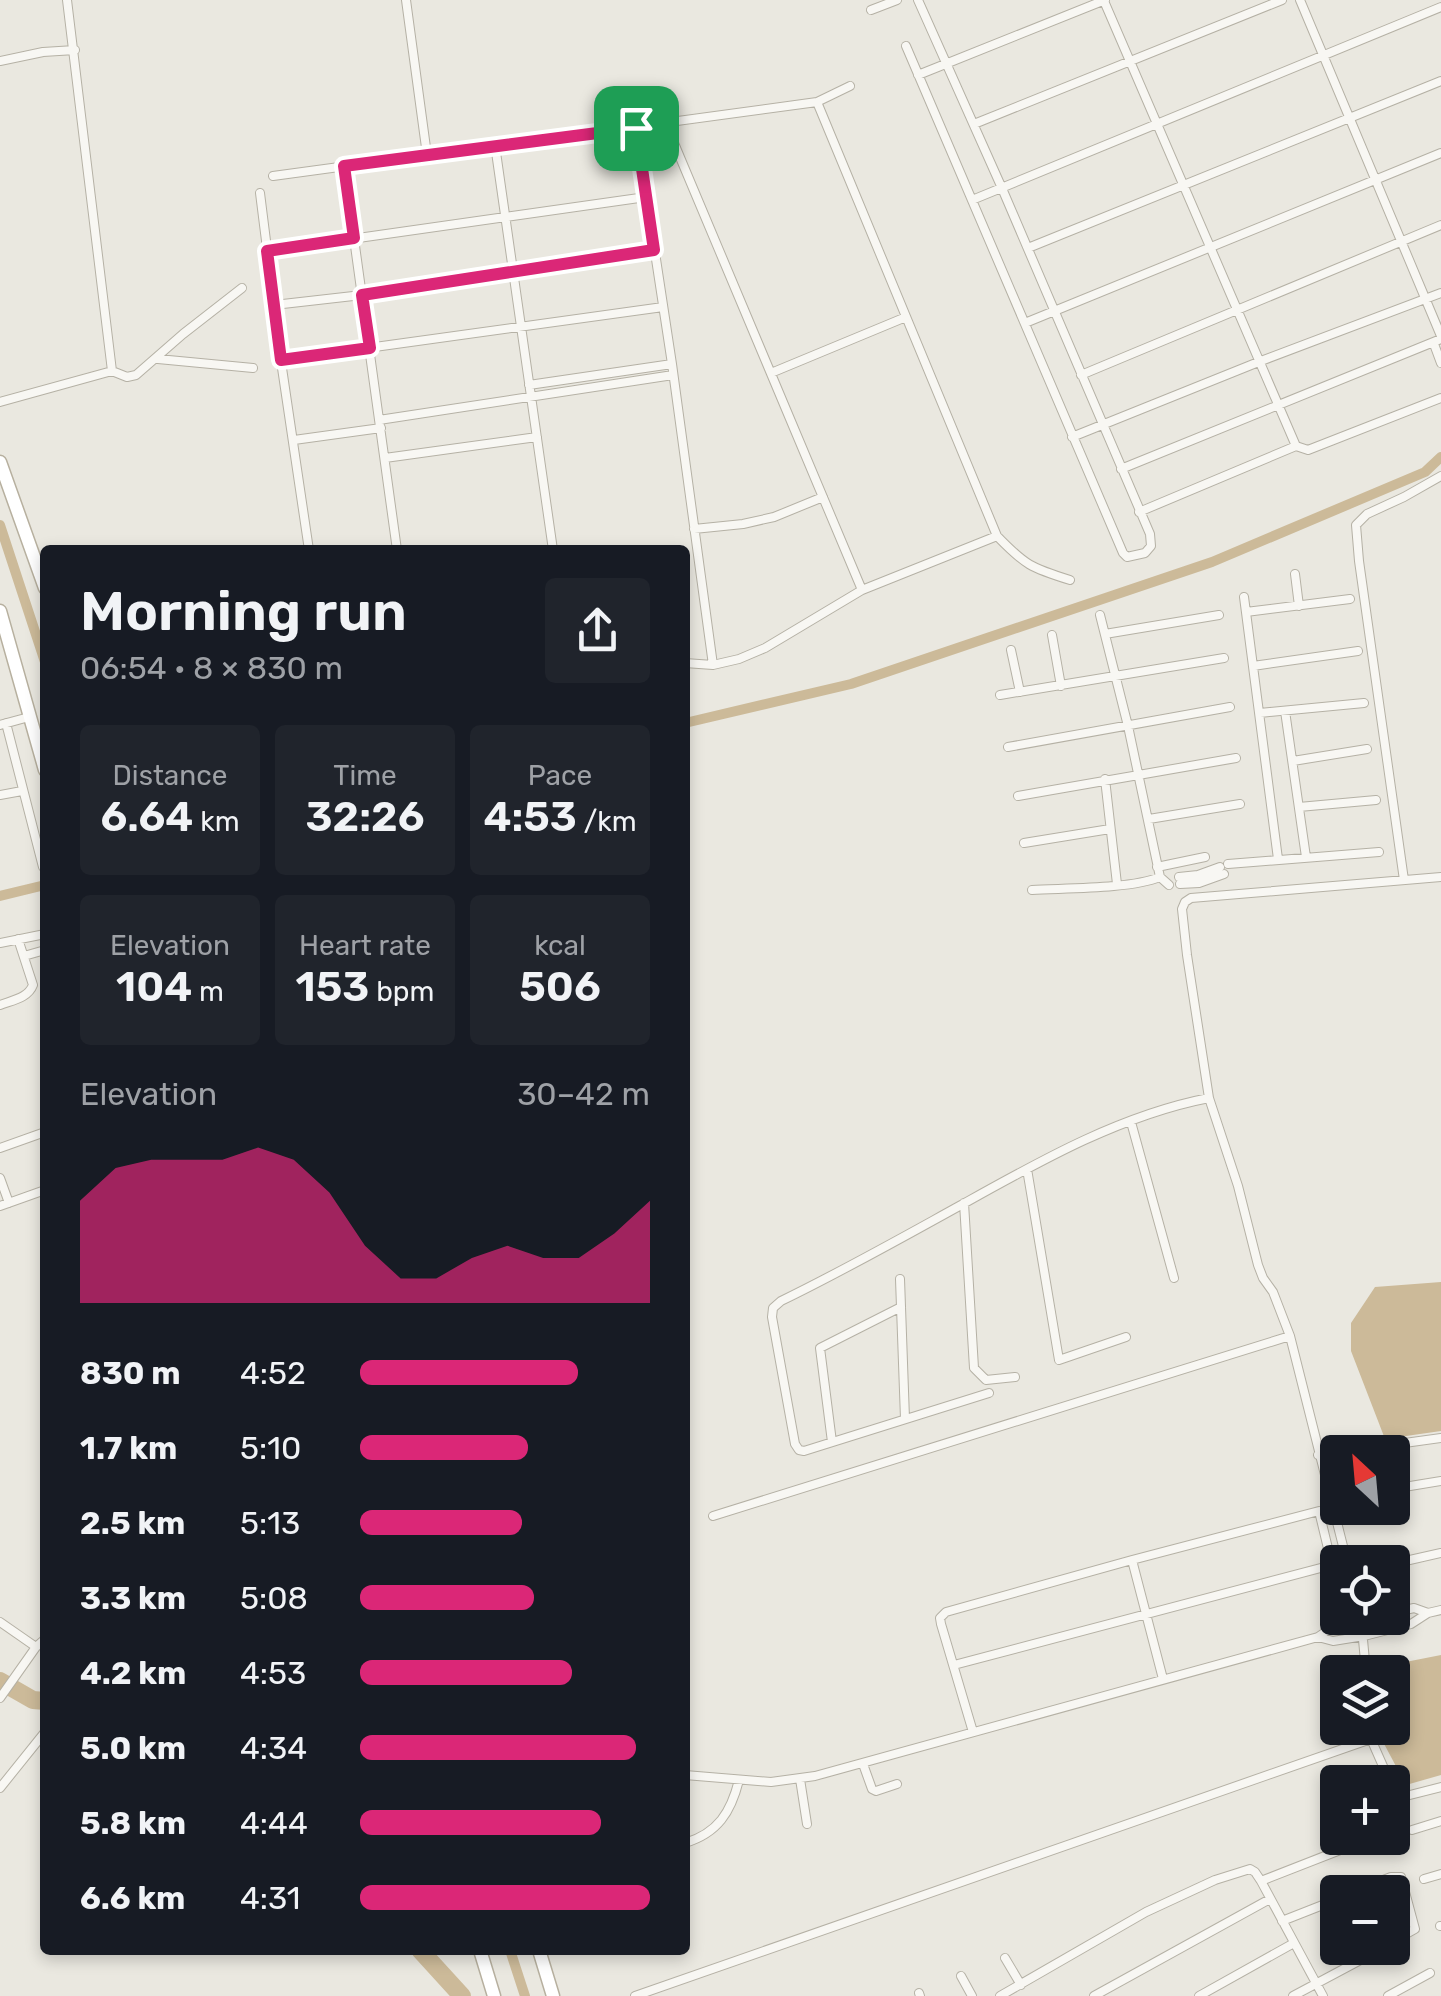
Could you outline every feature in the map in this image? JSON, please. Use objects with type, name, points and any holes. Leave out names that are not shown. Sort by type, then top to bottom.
[{"type":"main road","points":[[0,462],[40,574]]},
{"type":"main road","points":[[0,612],[40,753]]},
{"type":"main road","points":[[482,1955],[494,1996]]},
{"type":"main road","points":[[541,1955],[553,1996]]},
{"type":"street","points":[[67,0],[112,371]]},
{"type":"street","points":[[406,0],[427,155]]},
{"type":"street","points":[[871,10],[897,0]]},
{"type":"street","points":[[906,46],[1123,554],[1128,557],[1145,552],[1152,541],[1002,186],[918,0]]},
{"type":"street","points":[[918,76],[1105,0],[1296,446]]},
{"type":"street","points":[[974,124],[1282,0]]},
{"type":"street","points":[[1300,0],[1427,299],[1441,362]]},
{"type":"street","points":[[972,200],[1441,7]]},
{"type":"street","points":[[0,61],[74,50]]},
{"type":"street","points":[[1028,248],[1441,81]]},
{"type":"street","points":[[273,176],[817,102],[850,86]]},
{"type":"street","points":[[817,102],[997,536],[1033,568],[1070,580]]},
{"type":"street","points":[[666,124],[862,590]]},
{"type":"street","points":[[636,128],[713,666]]},
{"type":"street","points":[[496,145],[552,545]]},
{"type":"street","points":[[1025,323],[1441,153]]},
{"type":"street","points":[[344,166],[396,545]]},
{"type":"street","points":[[260,192],[308,545]]},
{"type":"street","points":[[267,251],[646,198]]},
{"type":"street","points":[[1081,375],[1441,226]]},
{"type":"street","points":[[274,304],[362,295],[654,250]]},
{"type":"street","points":[[0,402],[112,371],[126,377],[136,375],[242,288]]},
{"type":"street","points":[[1072,437],[1441,293]]},
{"type":"street","points":[[281,360],[663,308]]},
{"type":"street","points":[[771,373],[906,317]]},
{"type":"street","points":[[1121,469],[1439,340]]},
{"type":"street","points":[[157,359],[253,368]]},
{"type":"street","points":[[529,385],[672,364]]},
{"type":"street","points":[[294,440],[673,375]]},
{"type":"street","points":[[1139,512],[1296,446],[1308,450],[1441,398]]},
{"type":"street","points":[[385,458],[537,436]]},
{"type":"street","points":[[1404,880],[1356,525],[1367,514],[1441,476]]},
{"type":"street","points":[[694,530],[743,524],[823,497]]},
{"type":"street","points":[[690,664],[713,666],[764,648],[862,590],[997,536]]},
{"type":"street","points":[[1295,574],[1299,606]]},
{"type":"street","points":[[1244,597],[1278,859]]},
{"type":"street","points":[[1246,612],[1350,599]]},
{"type":"street","points":[[1100,615],[1149,819],[1169,878]]},
{"type":"street","points":[[1105,634],[1219,615]]},
{"type":"street","points":[[1052,635],[1061,686]]},
{"type":"street","points":[[1011,650],[1020,692]]},
{"type":"street","points":[[1253,666],[1358,651]]},
{"type":"street","points":[[1000,696],[1224,658]]},
{"type":"street","points":[[1260,714],[1364,703]]},
{"type":"street","points":[[1008,746],[1230,707]]},
{"type":"street","points":[[1286,711],[1306,857]]},
{"type":"street","points":[[29,716],[3,724],[40,859]]},
{"type":"street","points":[[1292,760],[1367,750]]},
{"type":"street","points":[[1018,796],[1236,758]]},
{"type":"street","points":[[1105,780],[1118,884]]},
{"type":"street","points":[[0,796],[22,790]]},
{"type":"street","points":[[1299,808],[1376,800]]},
{"type":"street","points":[[1149,819],[1240,804]]},
{"type":"street","points":[[1024,843],[1110,828]]},
{"type":"street","points":[[1032,890],[1199,879],[1241,863],[1379,852]]},
{"type":"street","points":[[1169,878],[1204,856]]},
{"type":"street","points":[[1342,1545],[1290,1336],[1274,1292],[1258,1265],[1238,1186],[1209,1098],[1182,909],[1191,898],[1441,877]]},
{"type":"street","points":[[1199,879],[1204,897]]},
{"type":"street","points":[[0,944],[40,935]]},
{"type":"street","points":[[0,1005],[30,992],[32,985],[18,939]]},
{"type":"street","points":[[24,956],[40,951]]},
{"type":"street","points":[[988,1393],[804,1451],[796,1447],[772,1318],[774,1308],[780,1301],[1090,1137],[1209,1098]]},
{"type":"street","points":[[1131,1122],[1174,1278]]},
{"type":"street","points":[[0,1148],[40,1134]]},
{"type":"street","points":[[1027,1169],[1059,1360],[1126,1336]]},
{"type":"street","points":[[0,1178],[5,1204],[40,1192]]},
{"type":"street","points":[[964,1203],[974,1368],[986,1380],[1015,1377]]},
{"type":"street","points":[[900,1279],[905,1419]]},
{"type":"street","points":[[832,1442],[820,1348],[901,1307]]},
{"type":"street","points":[[713,1516],[1290,1336]]},
{"type":"street","points":[[1318,1455],[1441,1438]]},
{"type":"street","points":[[1410,1486],[1441,1481]]},
{"type":"street","points":[[973,1732],[940,1624],[942,1614],[1319,1511],[1327,1545]]},
{"type":"street","points":[[1410,1560],[1441,1553]]},
{"type":"street","points":[[1132,1560],[1162,1679]]},
{"type":"street","points":[[954,1666],[1320,1568]]},
{"type":"street","points":[[1410,1609],[1428,1613]]},
{"type":"street","points":[[1318,1637],[1333,1641],[1364,1636],[1411,1624],[1441,1610]]},
{"type":"street","points":[[0,1622],[36,1648]]},
{"type":"street","points":[[690,1775],[771,1782],[800,1780],[1321,1635]]},
{"type":"street","points":[[1347,1635],[1348,1639]]},
{"type":"street","points":[[1364,1636],[1365,1655]]},
{"type":"street","points":[[0,1698],[40,1644]]},
{"type":"street","points":[[0,1788],[40,1738]]},
{"type":"street","points":[[636,1996],[1357,1745]]},
{"type":"street","points":[[863,1764],[872,1789],[897,1784]]},
{"type":"street","points":[[690,1841],[722,1822],[739,1780]]},
{"type":"street","points":[[800,1780],[807,1824]]},
{"type":"street","points":[[1410,1794],[1441,1787]]},
{"type":"street","points":[[1412,1830],[1441,1820]]},
{"type":"street","points":[[1261,1881],[1328,1855]]},
{"type":"street","points":[[1000,1996],[1146,1912],[1215,1880],[1250,1869],[1261,1881],[1323,1996]]},
{"type":"street","points":[[1424,1879],[1441,1874]]},
{"type":"street","points":[[1094,1996],[1270,1899]]},
{"type":"street","points":[[1282,1921],[1320,1905]]},
{"type":"street","points":[[1410,1911],[1415,1930],[1410,1933]]},
{"type":"street","points":[[1199,1996],[1294,1943]]},
{"type":"street","points":[[1005,1958],[1021,1985]]},
{"type":"street","points":[[1293,1996],[1350,1965]]},
{"type":"street","points":[[1388,1996],[1430,1973]]},
{"type":"street","points":[[961,1976],[972,1996]]},
{"type":"shaded area","points":[[1441,1282],[1441,1431],[1383,1435],[1351,1351],[1351,1323],[1375,1287]]},
{"type":"shaded area","points":[[1441,1655],[1441,1775],[1410,1784],[1410,1765],[1395,1765],[1385,1745],[1410,1745],[1410,1661]]},
{"type":"waterway","points":[[690,722],[851,684],[1212,562],[1425,472],[1441,457]]},
{"type":"waterway","points":[[0,525],[40,647]]},
{"type":"waterway","points":[[0,896],[40,886]]},
{"type":"waterway","points":[[0,1681],[40,1701]]},
{"type":"waterway","points":[[425,1955],[462,1996]]},
{"type":"waterway","points":[[512,1955],[525,1996]]},
{"type":"route","points":[[636,128],[654,250],[362,295],[370,348],[281,360],[267,251],[354,238],[344,166],[636,128]]}]
